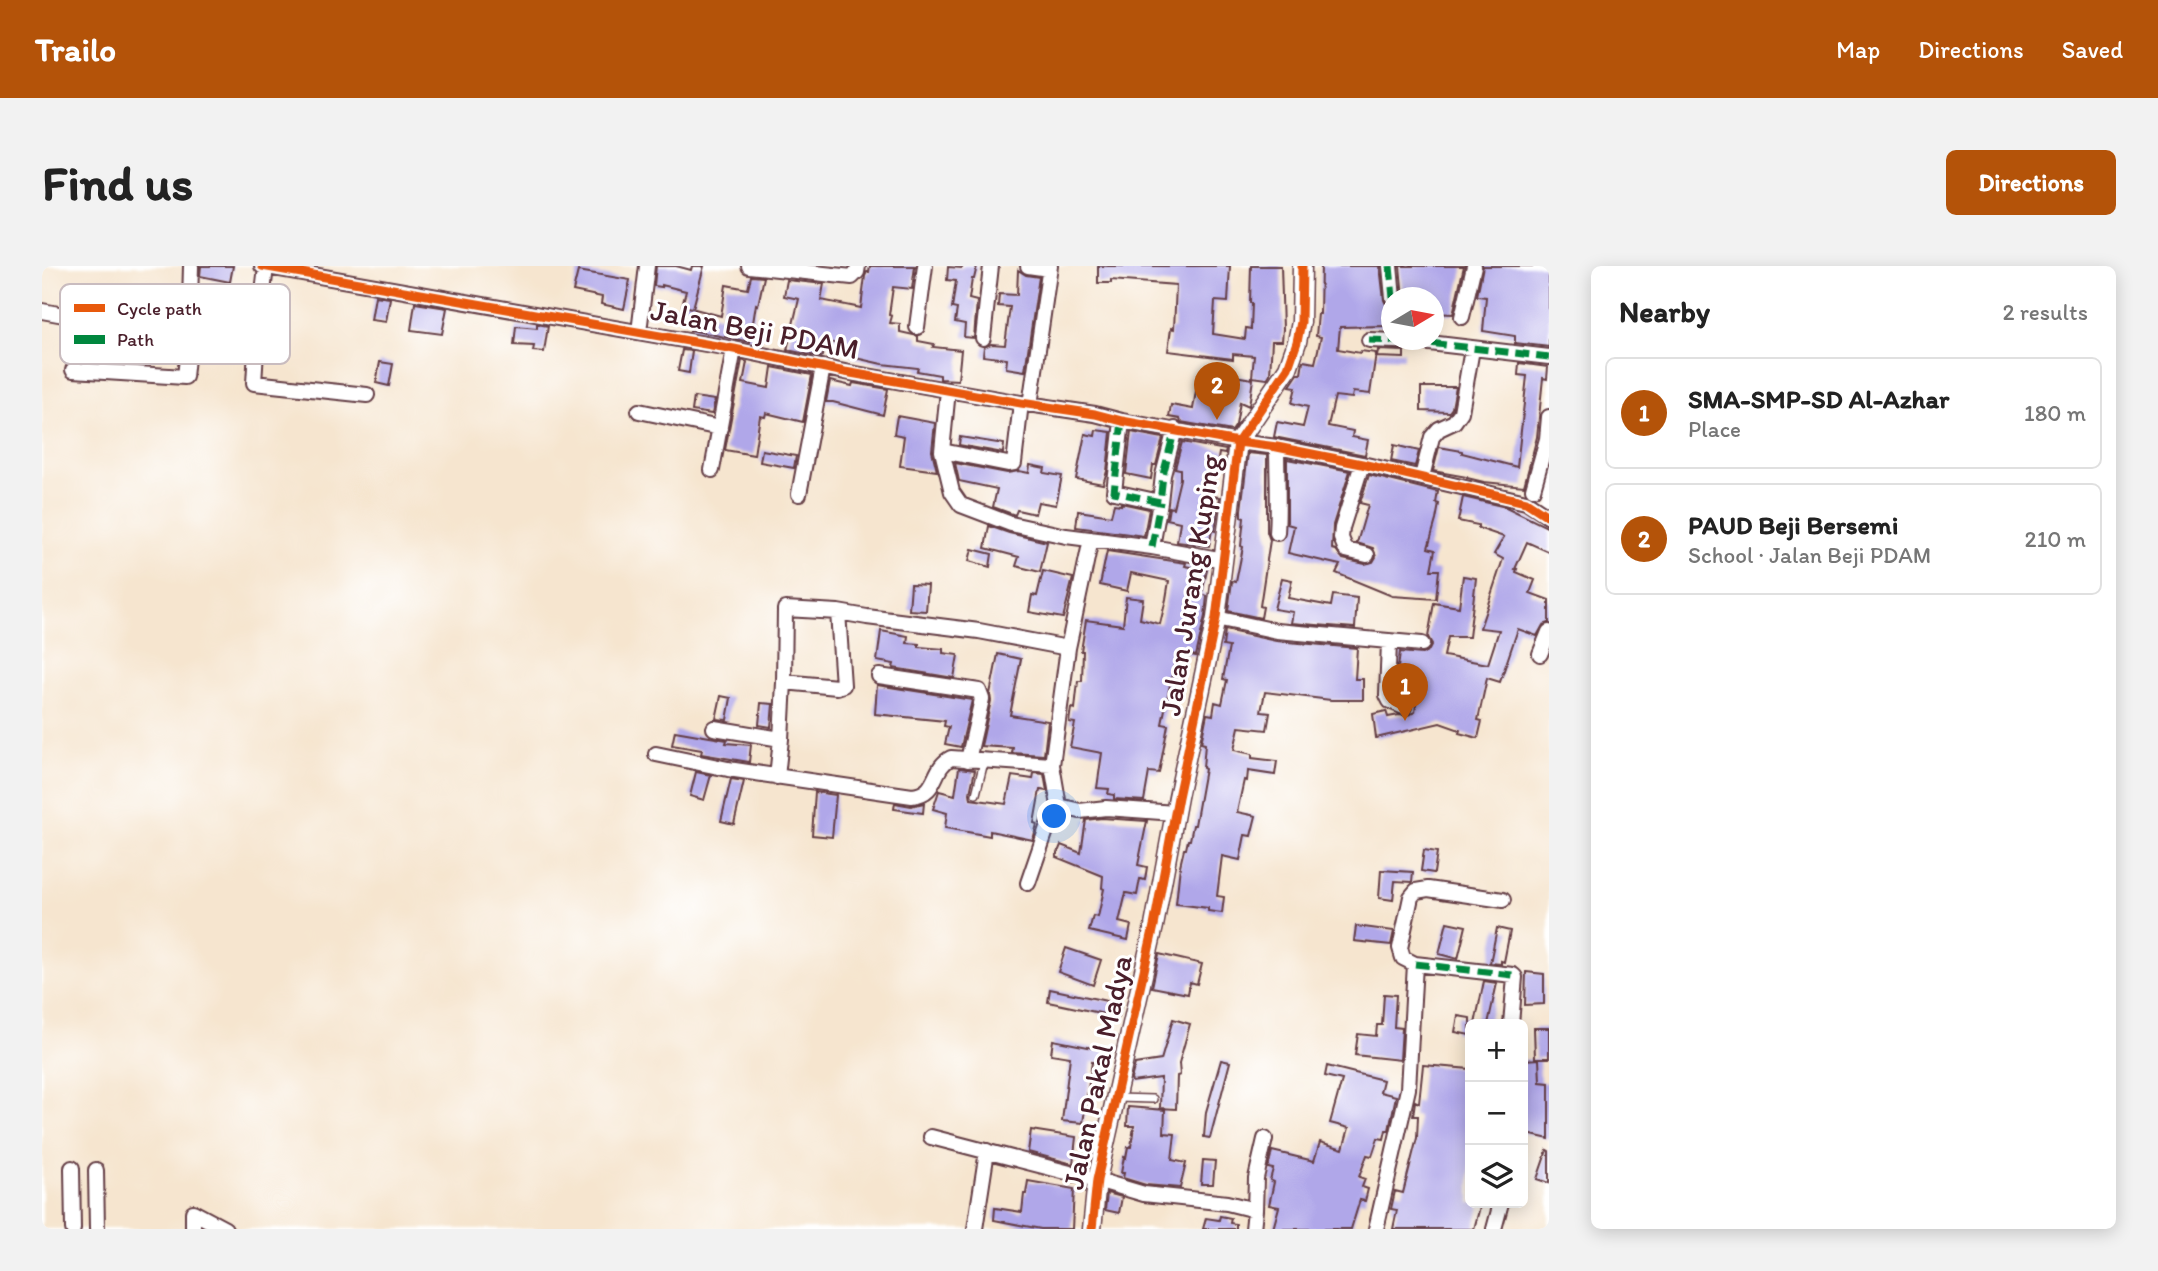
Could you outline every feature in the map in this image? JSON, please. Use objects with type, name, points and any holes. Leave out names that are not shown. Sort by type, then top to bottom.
[{"type":"street","points":[[190,284],[191,266]]},
{"type":"street","points":[[262,284],[264,266]]},
{"type":"street","name":"Jalan Beji PDAM","points":[[264,266],[1277,447],[1529,496]]},
{"type":"street","points":[[639,332],[647,266]]},
{"type":"street","points":[[749,266],[852,277],[858,269]]},
{"type":"street","points":[[917,327],[925,266]]},
{"type":"street","points":[[983,338],[991,266]]},
{"type":"street","points":[[942,451],[1014,463],[1049,267],[1028,266]]},
{"type":"street","name":"Jalan Jurang Kuping","points":[[1154,926],[1216,618],[1238,442],[1288,368],[1301,322],[1302,266]]},
{"type":"street","points":[[1390,266],[1392,287]]},
{"type":"street","points":[[1462,317],[1474,266]]},
{"type":"street","points":[[42,311],[60,314]]},
{"type":"street","points":[[1369,340],[1381,340]]},
{"type":"street","points":[[1444,345],[1549,357]]},
{"type":"street","points":[[712,470],[734,349]]},
{"type":"street","points":[[1422,477],[1432,437],[1439,429],[1454,422],[1461,412],[1472,349]]},
{"type":"street","points":[[74,370],[185,377],[186,364]]},
{"type":"street","points":[[255,364],[254,383],[367,395]]},
{"type":"street","points":[[799,494],[823,367]]},
{"type":"street","points":[[948,390],[942,451],[951,492],[961,505],[1011,524],[1066,536],[1152,547],[1224,561]]},
{"type":"street","points":[[639,411],[720,428]]},
{"type":"street","points":[[1529,496],[1548,439],[1549,417]]},
{"type":"street","points":[[1122,421],[1114,492],[1160,502]]},
{"type":"street","points":[[1152,547],[1163,475],[1175,429]]},
{"type":"street","points":[[1277,447],[1277,533]]},
{"type":"street","points":[[1362,464],[1341,538],[1346,550],[1367,555]]},
{"type":"street","points":[[1529,496],[1549,491]]},
{"type":"street","points":[[1529,496],[1549,517]]},
{"type":"street","points":[[1028,883],[1051,816],[1059,806],[1052,765],[1068,648],[1091,539]]},
{"type":"street","points":[[777,777],[784,682],[785,608],[838,612],[979,631],[1068,648]]},
{"type":"street","points":[[784,682],[837,687],[842,685],[838,612]]},
{"type":"street","points":[[1216,618],[1276,632],[1422,644]]},
{"type":"street","points":[[1540,654],[1549,632]]},
{"type":"street","points":[[1389,642],[1387,695],[1390,701],[1404,706]]},
{"type":"street","points":[[879,676],[979,691],[982,699],[968,760]]},
{"type":"street","points":[[714,728],[781,739]]},
{"type":"street","points":[[656,754],[728,769],[912,796],[928,792],[947,759],[1052,765]]},
{"type":"street","points":[[1059,806],[1080,811],[1106,808],[1175,813]]},
{"type":"street","points":[[1503,900],[1428,889],[1416,891],[1411,897],[1400,948],[1403,958],[1415,964],[1513,975],[1511,1019]]},
{"type":"street","name":"Jalan Pakal Madya","points":[[1092,1229],[1097,1180],[1154,926]]},
{"type":"street","points":[[1376,1229],[1408,1089],[1415,964]]},
{"type":"street","points":[[931,1137],[1144,1194],[1227,1203],[1255,1210]]},
{"type":"street","points":[[1253,1229],[1256,1178],[1265,1139]]},
{"type":"street","points":[[975,1229],[987,1151]]},
{"type":"street","points":[[72,1168],[73,1229]]},
{"type":"street","points":[[96,1170],[97,1229]]},
{"type":"street","points":[[1494,1229],[1500,1208]]},
{"type":"street","points":[[193,1229],[193,1212],[225,1229]]},
{"type":"lane","points":[[976,794],[984,762]]},
{"type":"lane","points":[[1116,1098],[1153,1099]]},
{"type":"building","points":[[201,266],[233,266],[230,282],[200,276]]},
{"type":"building","points":[[656,266],[676,266],[691,270],[692,266],[704,266],[693,308],[682,306],[686,291],[662,285],[654,286]]},
{"type":"building","points":[[870,266],[915,266],[912,289],[893,287],[890,323],[900,324],[900,332],[918,336],[918,341],[934,344],[933,347],[961,350],[958,380],[940,379],[940,375],[917,371],[918,368],[851,357],[853,348],[825,341],[821,357],[787,350],[799,299],[784,296],[787,280],[824,284],[821,300],[861,308],[865,276]]},
{"type":"building","points":[[977,266],[969,299],[977,301],[974,338],[964,337],[965,324],[955,322],[957,309],[952,308],[956,281],[947,280],[948,267]]},
{"type":"building","points":[[1098,266],[1230,266],[1228,302],[1215,301],[1213,334],[1245,339],[1246,328],[1251,329],[1251,266],[1281,266],[1282,341],[1272,341],[1270,374],[1267,379],[1252,377],[1254,356],[1233,354],[1233,359],[1168,351],[1171,328],[1174,329],[1176,285],[1111,280],[1111,283],[1098,283]]},
{"type":"building","points":[[1321,266],[1380,266],[1382,287],[1381,326],[1340,327],[1338,349],[1376,353],[1370,394],[1353,392],[1352,398],[1335,396],[1328,426],[1353,431],[1352,437],[1368,440],[1365,455],[1274,437],[1277,422],[1303,427],[1308,407],[1292,403],[1296,387],[1290,386],[1298,374],[1301,374],[1303,361],[1315,363],[1321,337],[1316,336],[1320,314]]},
{"type":"building","points":[[1400,266],[1464,266],[1453,314],[1444,314],[1444,287],[1402,287]]},
{"type":"building","points":[[1483,266],[1549,266],[1549,347],[1515,343],[1515,336],[1483,331],[1486,297],[1477,296]]},
{"type":"building","points":[[1018,270],[1026,275],[1039,277],[1025,371],[1006,368],[1007,359],[983,356],[984,347],[991,344],[1005,345],[1010,307],[998,306],[999,294],[1017,295]]},
{"type":"building","points":[[578,271],[630,280],[624,309],[601,304],[602,297],[573,291]]},
{"type":"building","points":[[751,276],[764,277],[758,305],[756,304],[750,342],[690,330],[695,309],[721,316],[726,285],[748,289]]},
{"type":"building","points":[[375,296],[390,298],[386,322],[371,320]]},
{"type":"building","points":[[415,303],[447,308],[442,334],[411,330]]},
{"type":"building","points":[[537,324],[548,326],[544,352],[533,351],[534,346],[514,345],[516,326],[537,328]]},
{"type":"building","points":[[682,350],[692,351],[689,373],[678,371]]},
{"type":"building","points":[[1378,350],[1404,351],[1404,358],[1377,357]]},
{"type":"building","points":[[742,360],[747,362],[743,383],[769,388],[772,367],[812,375],[803,422],[766,413],[765,417],[760,416],[754,455],[725,450]]},
{"type":"building","points":[[380,362],[393,364],[389,386],[376,383]]},
{"type":"building","points":[[1519,363],[1548,367],[1547,379],[1543,378],[1537,437],[1524,486],[1484,482],[1433,471],[1439,447],[1517,467],[1527,376],[1518,375]]},
{"type":"building","points":[[1222,374],[1253,379],[1249,406],[1240,402],[1236,425],[1232,431],[1181,422],[1180,419],[1169,417],[1171,405],[1193,409],[1196,391],[1208,393],[1211,381],[1221,383]]},
{"type":"building","points":[[830,381],[888,389],[883,415],[826,402]]},
{"type":"building","points":[[1421,387],[1456,387],[1449,412],[1421,411]]},
{"type":"building","points":[[694,397],[715,400],[712,414],[692,411]]},
{"type":"building","points":[[897,416],[935,423],[932,451],[937,471],[900,466],[904,436],[894,434]]},
{"type":"building","points":[[1096,430],[1111,432],[1103,484],[1076,479],[1085,434],[1095,436]]},
{"type":"building","points":[[1131,432],[1163,438],[1151,479],[1126,474]]},
{"type":"building","points":[[960,437],[1004,444],[1003,453],[959,445]]},
{"type":"building","points":[[1182,442],[1226,450],[1225,454],[1219,453],[1212,496],[1220,497],[1215,531],[1212,530],[1209,546],[1177,542],[1180,522],[1167,519],[1169,507],[1173,508],[1180,479],[1180,469],[1175,468]]},
{"type":"building","points":[[1394,445],[1419,451],[1415,466],[1391,461]]},
{"type":"building","points":[[762,450],[796,456],[794,468],[760,462]]},
{"type":"building","points":[[1248,453],[1267,455],[1267,532],[1270,540],[1260,606],[1263,607],[1261,618],[1228,611],[1232,581],[1236,582],[1243,547],[1244,518],[1241,517],[1241,510]]},
{"type":"building","points":[[1287,459],[1350,471],[1333,525],[1332,549],[1343,559],[1365,564],[1373,562],[1376,557],[1373,548],[1357,543],[1368,505],[1360,503],[1369,475],[1438,492],[1436,503],[1439,504],[1428,548],[1435,550],[1431,570],[1439,570],[1436,599],[1392,596],[1336,573],[1340,565],[1288,553],[1294,526],[1287,524]]},
{"type":"building","points":[[955,463],[1007,473],[1029,473],[1030,465],[1045,468],[1044,473],[1062,476],[1056,505],[1038,502],[1035,514],[1017,510],[1015,515],[993,507],[997,489],[959,481]]},
{"type":"building","points":[[1463,497],[1506,507],[1549,528],[1549,552],[1527,542],[1515,569],[1516,572],[1535,580],[1530,593],[1549,600],[1549,623],[1543,625],[1537,636],[1518,629],[1500,682],[1487,678],[1478,720],[1482,721],[1478,738],[1459,733],[1460,730],[1440,723],[1376,738],[1373,714],[1386,711],[1388,717],[1406,716],[1415,712],[1419,679],[1397,676],[1400,652],[1422,654],[1429,650],[1432,644],[1428,637],[1434,603],[1459,607],[1463,576],[1476,578],[1469,637],[1448,637],[1444,656],[1488,664],[1499,630],[1480,628],[1503,559],[1494,554],[1504,537],[1478,528],[1478,525],[1458,521]]},
{"type":"building","points":[[1114,504],[1149,509],[1144,536],[1076,527],[1078,511],[1111,516]]},
{"type":"building","points":[[989,526],[1047,542],[1040,572],[1016,566],[1019,557],[985,548]]},
{"type":"building","points":[[972,549],[992,554],[990,567],[969,561]]},
{"type":"building","points":[[1107,551],[1186,563],[1185,566],[1207,570],[1202,594],[1207,596],[1205,616],[1196,656],[1179,652],[1177,665],[1174,665],[1162,724],[1168,725],[1159,773],[1149,772],[1144,801],[1114,799],[1114,795],[1108,794],[1109,789],[1097,788],[1102,753],[1070,747],[1075,723],[1069,722],[1071,708],[1075,709],[1078,681],[1082,681],[1081,651],[1086,620],[1123,625],[1126,597],[1143,599],[1140,619],[1160,624],[1166,599],[1169,581],[1131,573],[1127,591],[1100,585]]},
{"type":"building","points":[[1043,571],[1073,578],[1063,618],[1029,612],[1032,595],[1037,596]]},
{"type":"building","points":[[1282,578],[1292,580],[1288,598],[1331,606],[1333,595],[1357,598],[1355,628],[1291,623],[1293,612],[1274,609]]},
{"type":"building","points":[[911,584],[928,585],[926,611],[909,610]]},
{"type":"building","points":[[1225,630],[1276,641],[1357,648],[1355,679],[1363,679],[1363,700],[1331,700],[1265,692],[1261,712],[1270,713],[1267,730],[1239,727],[1234,750],[1252,754],[1252,758],[1277,761],[1275,775],[1248,771],[1247,781],[1244,780],[1237,812],[1256,816],[1251,836],[1245,835],[1240,860],[1222,856],[1217,896],[1224,897],[1222,913],[1208,911],[1208,908],[1176,904],[1180,866],[1195,825],[1205,769],[1205,744],[1201,743],[1207,714],[1213,715],[1215,702],[1222,704],[1227,680],[1223,679],[1229,647],[1223,646]]},
{"type":"building","points":[[881,631],[908,636],[907,643],[919,644],[919,647],[943,649],[943,653],[958,655],[954,678],[893,668],[894,664],[877,661]]},
{"type":"building","points":[[998,654],[1021,659],[1010,715],[1048,721],[1044,755],[1012,753],[1013,748],[981,746]]},
{"type":"building","points":[[877,685],[972,700],[961,747],[945,744],[949,727],[944,726],[945,721],[875,714]]},
{"type":"building","points":[[721,696],[731,698],[727,720],[716,719]]},
{"type":"building","points":[[761,703],[773,704],[771,727],[759,725]]},
{"type":"building","points":[[675,731],[727,740],[726,743],[751,745],[749,762],[701,754],[702,750],[672,745]]},
{"type":"building","points":[[959,768],[975,770],[971,799],[1006,804],[1012,776],[1033,779],[1034,773],[1044,774],[1047,791],[1040,790],[1033,840],[990,831],[990,836],[945,828],[947,813],[933,809],[939,791],[955,795]]},
{"type":"building","points":[[696,772],[711,775],[704,800],[690,796]]},
{"type":"building","points":[[731,779],[744,781],[734,824],[721,821]]},
{"type":"building","points":[[815,792],[836,795],[832,837],[812,835]]},
{"type":"building","points":[[895,803],[911,806],[924,803],[923,813],[894,809]]},
{"type":"building","points":[[1102,818],[1147,821],[1138,865],[1147,867],[1145,880],[1140,879],[1137,895],[1126,893],[1119,922],[1131,925],[1128,940],[1089,931],[1093,916],[1098,917],[1104,889],[1103,876],[1056,857],[1061,845],[1081,853],[1086,820]]},
{"type":"building","points":[[1424,850],[1437,852],[1434,873],[1421,871]]},
{"type":"building","points":[[1381,870],[1413,872],[1412,882],[1395,881],[1393,900],[1379,898]]},
{"type":"building","points":[[1447,922],[1466,926],[1458,959],[1439,954]]},
{"type":"building","points":[[1356,926],[1394,931],[1391,945],[1354,941]]},
{"type":"building","points":[[1497,928],[1510,931],[1504,962],[1501,961],[1501,964],[1490,963]]},
{"type":"building","points":[[1066,948],[1101,960],[1093,985],[1058,972]]},
{"type":"building","points":[[1159,954],[1202,964],[1197,984],[1190,982],[1188,994],[1152,987]]},
{"type":"building","points":[[1526,972],[1544,974],[1544,1004],[1525,1005]]},
{"type":"building","points":[[1484,981],[1497,983],[1489,1019],[1476,1019]]},
{"type":"building","points":[[1050,989],[1121,1004],[1119,1017],[1048,1002]]},
{"type":"building","points":[[1384,994],[1396,995],[1394,1027],[1402,1028],[1400,1060],[1355,1055],[1358,1034],[1376,1036],[1377,1025],[1382,1025]]},
{"type":"building","points":[[1458,1016],[1470,1018],[1465,1019],[1465,1034],[1455,1032]]},
{"type":"building","points":[[1173,1019],[1190,1024],[1179,1063],[1176,1109],[1160,1108],[1161,1078],[1132,1082],[1131,1079],[1135,1064],[1161,1060]]},
{"type":"building","points":[[1534,1028],[1549,1028],[1549,1058],[1535,1058]]},
{"type":"building","points":[[1053,1040],[1108,1051],[1105,1064],[1092,1062],[1083,1123],[1062,1121],[1070,1057],[1051,1054]]},
{"type":"building","points":[[1539,1059],[1540,1082],[1549,1083],[1549,1139],[1528,1134],[1528,1060]]},
{"type":"building","points":[[1221,1060],[1230,1062],[1210,1138],[1204,1137],[1206,1112]]},
{"type":"building","points":[[1423,1065],[1465,1069],[1465,1208],[1480,1208],[1474,1229],[1393,1229],[1397,1210],[1391,1209],[1395,1191],[1403,1193],[1417,1138],[1418,1116],[1413,1116],[1415,1101],[1419,1103]]},
{"type":"building","points":[[1327,1066],[1383,1080],[1380,1092],[1396,1096],[1389,1130],[1386,1130],[1384,1139],[1378,1138],[1372,1156],[1367,1155],[1359,1177],[1365,1179],[1362,1187],[1368,1189],[1365,1201],[1360,1200],[1351,1229],[1273,1229],[1279,1207],[1269,1205],[1274,1182],[1270,1180],[1273,1169],[1268,1168],[1272,1151],[1314,1161],[1320,1142],[1343,1149],[1349,1128],[1330,1123],[1342,1080],[1325,1076]]},
{"type":"building","points":[[1128,1107],[1165,1110],[1164,1133],[1175,1134],[1172,1160],[1186,1163],[1180,1188],[1146,1185],[1123,1178],[1124,1173],[1121,1173],[1124,1157],[1126,1158],[1128,1147],[1131,1147],[1134,1126],[1127,1126]]},
{"type":"building","points":[[1031,1130],[1076,1137],[1073,1164],[1028,1152]]},
{"type":"building","points":[[1547,1150],[1549,1151],[1549,1183],[1537,1179]]},
{"type":"building","points":[[1203,1160],[1215,1161],[1213,1184],[1201,1184]]},
{"type":"building","points":[[1028,1181],[1074,1189],[1072,1229],[1041,1229],[994,1220],[995,1208],[1022,1212]]},
{"type":"building","points":[[1107,1193],[1122,1197],[1119,1213],[1105,1210]]},
{"type":"building","points":[[1220,1216],[1231,1218],[1230,1223],[1236,1224],[1236,1229],[1203,1229],[1206,1218],[1219,1220]]},
{"type":"marked path","points":[[1390,266],[1392,287]]},
{"type":"marked path","points":[[1369,340],[1421,342],[1549,357]]},
{"type":"marked path","points":[[1122,421],[1114,492],[1160,502],[1163,475],[1175,429]]},
{"type":"marked path","points":[[1152,547],[1160,502]]},
{"type":"marked path","points":[[1415,964],[1513,975]]},
{"type":"cycle path","points":[[262,266],[1277,447],[1526,502],[1549,517]]},
{"type":"cycle path","points":[[1092,1229],[1097,1180],[1154,926],[1216,618],[1238,442],[1288,368],[1301,322],[1302,266]]},
{"type":"place","name":"PAUD Beji Bersemi","points":[[1217,420]]},
{"type":"place","name":"SMA-SMP-SD Al-Azhar","points":[[1405,721]]}]
